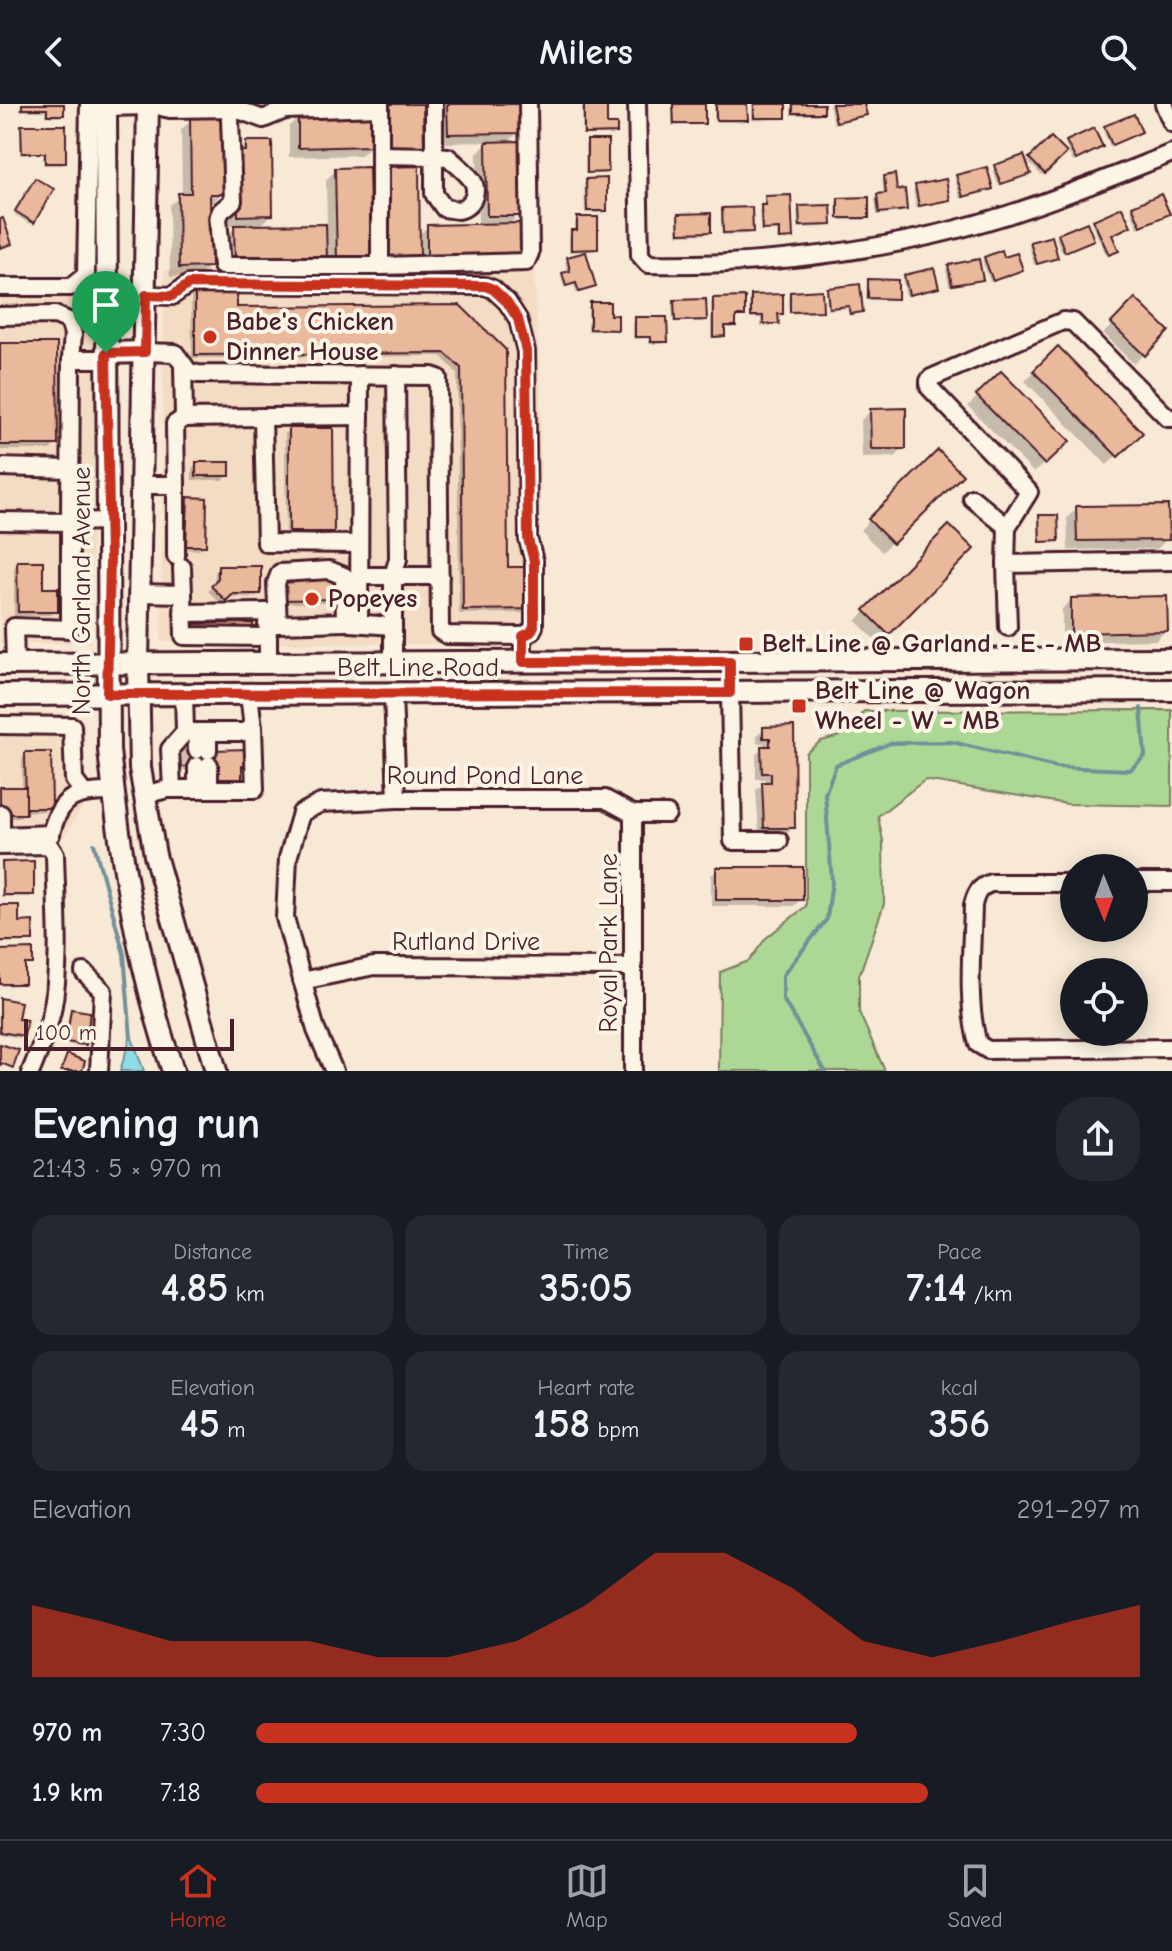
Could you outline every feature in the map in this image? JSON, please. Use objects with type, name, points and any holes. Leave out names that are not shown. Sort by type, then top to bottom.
[{"type":"main road","points":[[106,104],[148,104],[138,663],[143,795],[155,855],[216,1071]]},
{"type":"main road","name":"North Garland Avenue","points":[[106,104],[107,694],[113,792],[135,923],[151,997],[173,1071]]},
{"type":"main road","points":[[106,356],[145,352]]},
{"type":"main road","name":"Belt Line Road","points":[[7,664],[1172,659]]},
{"type":"main road","points":[[730,661],[730,693]]},
{"type":"main road","points":[[600,662],[600,693]]},
{"type":"main road","points":[[393,663],[393,694]]},
{"type":"main road","name":"Belt Line Road","points":[[0,695],[1172,690]]},
{"type":"street","points":[[0,287],[71,287],[86,275],[89,104]]},
{"type":"street","points":[[148,104],[170,109],[233,106],[263,119],[286,107],[380,106],[380,266]]},
{"type":"street","points":[[380,155],[435,156],[434,104]]},
{"type":"street","points":[[233,106],[230,119],[233,201],[218,218],[222,266],[380,266],[526,262],[530,253],[528,104]]},
{"type":"street","points":[[637,104],[640,255],[648,264],[698,265],[782,260],[884,246],[954,230],[1045,202],[1172,153]]},
{"type":"street","points":[[1164,104],[1172,123]]},
{"type":"street","points":[[145,352],[175,353],[189,372],[198,374],[438,378],[440,631],[447,635],[523,636],[531,632],[534,626],[534,561],[528,539],[527,363],[518,319],[507,302],[493,289],[485,286],[417,284],[189,284],[172,296],[146,295]]},
{"type":"street","points":[[0,316],[55,315],[69,321],[73,334],[70,629],[7,627],[7,664]]},
{"type":"street","points":[[1008,627],[1007,527],[1029,492],[929,387],[931,378],[1063,321],[1073,322],[1168,418],[1172,418]]},
{"type":"street","points":[[71,359],[106,356]]},
{"type":"street","points":[[183,364],[184,418]]},
{"type":"street","points":[[352,623],[358,576],[360,375]]},
{"type":"street","points":[[393,663],[393,576],[398,559],[396,375]]},
{"type":"street","points":[[360,416],[184,418],[175,424],[183,635],[188,638],[352,623],[393,626]]},
{"type":"street","points":[[263,417],[266,543],[359,544]]},
{"type":"street","points":[[0,467],[70,469]]},
{"type":"street","points":[[143,485],[176,485]]},
{"type":"street","points":[[972,498],[1007,527]]},
{"type":"street","points":[[0,521],[109,521]]},
{"type":"street","points":[[1006,564],[1172,561]]},
{"type":"street","points":[[268,662],[276,583],[280,573],[339,572],[345,581],[345,598],[352,623]]},
{"type":"street","points":[[358,576],[440,576]]},
{"type":"street","points":[[140,593],[183,594]]},
{"type":"street","points":[[183,613],[267,612],[271,628]]},
{"type":"street","points":[[523,636],[523,662]]},
{"type":"street","points":[[184,693],[194,748],[189,789]]},
{"type":"street","points":[[730,693],[733,841],[779,841]]},
{"type":"street","points":[[143,795],[189,789],[255,789],[249,694]]},
{"type":"street","points":[[393,694],[397,799]]},
{"type":"street","points":[[0,695],[0,726],[72,726],[74,780],[83,792]]},
{"type":"street","points":[[189,789],[172,786],[170,749],[194,748],[253,728]]},
{"type":"street","points":[[189,789],[194,748]]},
{"type":"street","points":[[1,814],[1,836],[51,834],[56,814],[68,799],[83,792],[113,792]]},
{"type":"street","name":"Round Pond Lane","points":[[302,981],[285,918],[288,858],[301,813],[321,803],[397,799],[605,799],[633,814],[667,814]]},
{"type":"street","name":"Royal Park Lane","points":[[633,814],[633,1071]]},
{"type":"street","points":[[0,846],[49,845],[55,854],[57,960],[52,1011],[31,1071]]},
{"type":"street","points":[[1148,882],[1172,882]]},
{"type":"street","points":[[1060,883],[991,883],[981,886],[976,894],[973,905],[973,1003],[978,1044],[988,1050],[1172,1048]]},
{"type":"street","name":"Rutland Drive","points":[[302,981],[374,966],[632,967]]},
{"type":"street","points":[[84,972],[103,991],[99,1071]]},
{"type":"street","points":[[302,981],[316,1030],[334,1071]]},
{"type":"shaded area","points":[[164,270],[534,272],[541,389],[539,645],[161,642]]},
{"type":"shaded area","points":[[0,292],[97,293],[90,643],[0,644]]},
{"type":"shaded area","points":[[0,713],[63,713],[81,726],[83,807],[61,841],[0,840]]},
{"type":"green space","points":[[1172,710],[1172,806],[1067,804],[925,780],[878,816],[883,841],[884,904],[859,976],[859,1012],[885,1071],[719,1071],[720,972],[749,961],[766,938],[806,906],[806,753],[821,741],[840,736],[864,711]]},
{"type":"water","points":[[131,1035],[144,1071],[120,1071]]},
{"type":"building","points":[[22,104],[64,104],[64,115],[47,115],[47,109],[22,109]]},
{"type":"building","points":[[390,104],[423,104],[424,146],[390,147]]},
{"type":"building","points":[[447,104],[521,104],[521,133],[448,134]]},
{"type":"building","points":[[584,104],[607,104],[607,124],[617,124],[617,133],[584,134]]},
{"type":"building","points":[[673,104],[705,104],[705,124],[674,124]]},
{"type":"building","points":[[716,104],[747,104],[748,120],[716,120]]},
{"type":"building","points":[[754,104],[786,104],[786,118],[754,118]]},
{"type":"building","points":[[793,104],[824,104],[824,113],[793,113]]},
{"type":"building","points":[[832,104],[864,104],[867,115],[836,122]]},
{"type":"building","points":[[372,113],[373,146],[298,148],[298,115]]},
{"type":"building","points":[[1134,114],[1142,132],[1112,145],[1104,126]]},
{"type":"building","points":[[190,118],[223,118],[224,194],[210,194],[211,267],[179,268],[178,193],[191,193]]},
{"type":"building","points":[[21,125],[66,125],[66,163],[45,163],[45,153],[22,153]]},
{"type":"building","points":[[1094,128],[1103,147],[1076,160],[1066,141]]},
{"type":"building","points":[[1051,137],[1067,153],[1045,174],[1029,158]]},
{"type":"building","points":[[587,140],[608,140],[608,172],[587,173]]},
{"type":"building","points":[[246,141],[272,141],[273,215],[238,216],[237,151],[246,151]]},
{"type":"building","points":[[519,141],[520,216],[487,216],[486,142]]},
{"type":"building","points":[[1024,155],[1031,174],[1001,184],[994,165]]},
{"type":"building","points":[[419,166],[420,260],[386,260],[384,167]]},
{"type":"building","points":[[369,167],[371,260],[337,261],[335,168]]},
{"type":"building","points":[[987,167],[993,189],[963,197],[956,175]]},
{"type":"building","points":[[895,174],[897,190],[905,189],[907,210],[879,213],[877,194],[886,193],[884,176]]},
{"type":"building","points":[[35,178],[54,189],[34,223],[15,211]]},
{"type":"building","points":[[607,178],[607,211],[587,211],[586,179]]},
{"type":"building","points":[[946,179],[950,200],[919,206],[915,185]]},
{"type":"building","points":[[1161,194],[1170,214],[1141,226],[1132,206]]},
{"type":"building","points":[[791,195],[793,238],[779,239],[779,229],[762,230],[761,205],[766,205],[765,196]]},
{"type":"building","points":[[869,197],[869,218],[838,218],[838,198]]},
{"type":"building","points":[[831,205],[832,225],[800,226],[799,206]]},
{"type":"building","points":[[752,207],[753,232],[723,233],[722,208]]},
{"type":"building","points":[[1122,207],[1131,226],[1112,235],[1119,251],[1109,255],[1093,220]]},
{"type":"building","points":[[711,213],[711,232],[679,233],[678,214]]},
{"type":"building","points":[[577,217],[598,217],[598,249],[571,250],[571,230],[577,230]]},
{"type":"building","points":[[3,218],[12,244],[0,248],[0,219]]},
{"type":"building","points":[[1087,222],[1094,240],[1065,252],[1058,234]]},
{"type":"building","points":[[521,223],[522,258],[427,259],[427,225]]},
{"type":"building","points":[[326,224],[327,259],[235,260],[234,225]]},
{"type":"building","points":[[1052,236],[1058,258],[1037,264],[1030,242]]},
{"type":"building","points":[[1002,250],[1004,257],[1017,253],[1023,270],[993,281],[984,257]]},
{"type":"building","points":[[586,252],[596,287],[579,292],[576,283],[566,286],[562,273],[570,271],[567,257]]},
{"type":"building","points":[[979,259],[983,280],[952,285],[948,265]]},
{"type":"building","points":[[934,268],[939,288],[909,295],[904,275]]},
{"type":"building","points":[[868,279],[898,280],[898,299],[868,298]]},
{"type":"building","points":[[860,284],[863,312],[850,314],[849,306],[829,308],[827,288]]},
{"type":"building","points":[[195,287],[237,287],[237,307],[460,305],[506,350],[508,567],[529,567],[529,609],[463,610],[461,368],[445,353],[195,355]]},
{"type":"building","points":[[822,290],[823,311],[790,312],[790,292]]},
{"type":"building","points":[[783,294],[783,314],[778,314],[779,324],[763,324],[763,316],[751,316],[751,295]]},
{"type":"building","points":[[745,297],[745,316],[736,316],[736,326],[725,326],[725,336],[713,337],[713,298]]},
{"type":"building","points":[[1135,298],[1169,331],[1145,356],[1111,323]]},
{"type":"building","points":[[706,299],[707,320],[675,321],[674,300]]},
{"type":"building","points":[[590,302],[610,302],[610,315],[618,315],[618,330],[590,329]]},
{"type":"building","points":[[635,317],[667,317],[668,342],[651,342],[651,337],[635,337]]},
{"type":"building","points":[[0,343],[57,343],[58,445],[0,445]]},
{"type":"building","points":[[1058,346],[1143,433],[1118,457],[1033,371]]},
{"type":"building","points":[[1001,371],[1070,441],[1045,465],[976,395]]},
{"type":"building","points":[[906,408],[906,449],[871,449],[870,409]]},
{"type":"building","points":[[289,428],[333,428],[334,532],[289,532]]},
{"type":"building","points":[[938,450],[963,475],[893,544],[868,519]]},
{"type":"building","points":[[196,462],[230,462],[230,476],[196,476]]},
{"type":"building","points":[[188,497],[207,498],[206,546],[186,546]]},
{"type":"building","points":[[1168,505],[1169,540],[1077,541],[1076,506]]},
{"type":"building","points":[[1039,515],[1058,515],[1059,541],[1040,542]]},
{"type":"building","points":[[949,525],[974,549],[889,635],[864,610]]},
{"type":"building","points":[[17,561],[43,561],[43,588],[58,588],[58,612],[18,612]]},
{"type":"building","points":[[218,566],[261,566],[261,594],[233,594],[226,601],[211,586],[218,578]]},
{"type":"building","points":[[334,578],[335,599],[283,600],[283,579]]},
{"type":"building","points":[[1167,596],[1168,631],[1071,633],[1071,598]]},
{"type":"building","points":[[253,623],[253,635],[189,637],[189,624]]},
{"type":"building","points":[[794,726],[795,828],[764,828],[762,782],[771,782],[771,773],[762,773],[761,746],[770,746],[770,738],[763,738],[763,727]]},
{"type":"building","points":[[249,749],[249,766],[242,766],[242,784],[212,784],[212,766],[176,766],[176,751]]},
{"type":"building","points":[[25,752],[51,752],[52,808],[26,808]]},
{"type":"building","points":[[0,787],[26,787],[26,814],[0,814]]},
{"type":"building","points":[[34,861],[34,895],[3,895],[2,862]]},
{"type":"building","points":[[716,867],[803,867],[803,900],[716,900]]},
{"type":"building","points":[[0,905],[19,905],[19,922],[33,921],[33,941],[0,941]]},
{"type":"building","points":[[33,949],[33,964],[25,964],[25,984],[0,984],[0,950]]},
{"type":"building","points":[[0,998],[21,1002],[18,1019],[27,1020],[24,1036],[0,1032]]},
{"type":"building","points":[[71,1009],[90,1012],[86,1045],[66,1042]]},
{"type":"building","points":[[0,1044],[19,1050],[13,1068],[1,1063],[0,1066]]},
{"type":"building","points":[[67,1054],[85,1061],[82,1071],[61,1071]]},
{"type":"waterway","points":[[825,1071],[783,999],[783,975],[827,919],[832,881],[825,794],[836,765],[891,743],[952,742],[1056,767],[1130,770],[1145,756],[1141,708]]},
{"type":"waterway","points":[[94,844],[124,954],[131,1038]]},
{"type":"tunnel","points":[[180,750],[180,766]]},
{"type":"place","name":"Babe's Chicken Dinner House","points":[[210,337]]},
{"type":"place","name":"Popeyes","points":[[312,599]]},
{"type":"place","name":"Belt Line @ Garland - E - MB","points":[[746,644]]},
{"type":"place","name":"Belt Line @ Wagon Wheel - W - MB","points":[[799,706]]},
{"type":"route","points":[[189,284],[417,284],[485,286],[493,289],[507,302],[518,319],[527,363],[528,539],[534,561],[534,626],[531,632],[523,636],[523,662],[730,661],[730,693],[107,694],[110,561],[106,353],[145,352],[146,295],[172,296],[189,284]]}]
